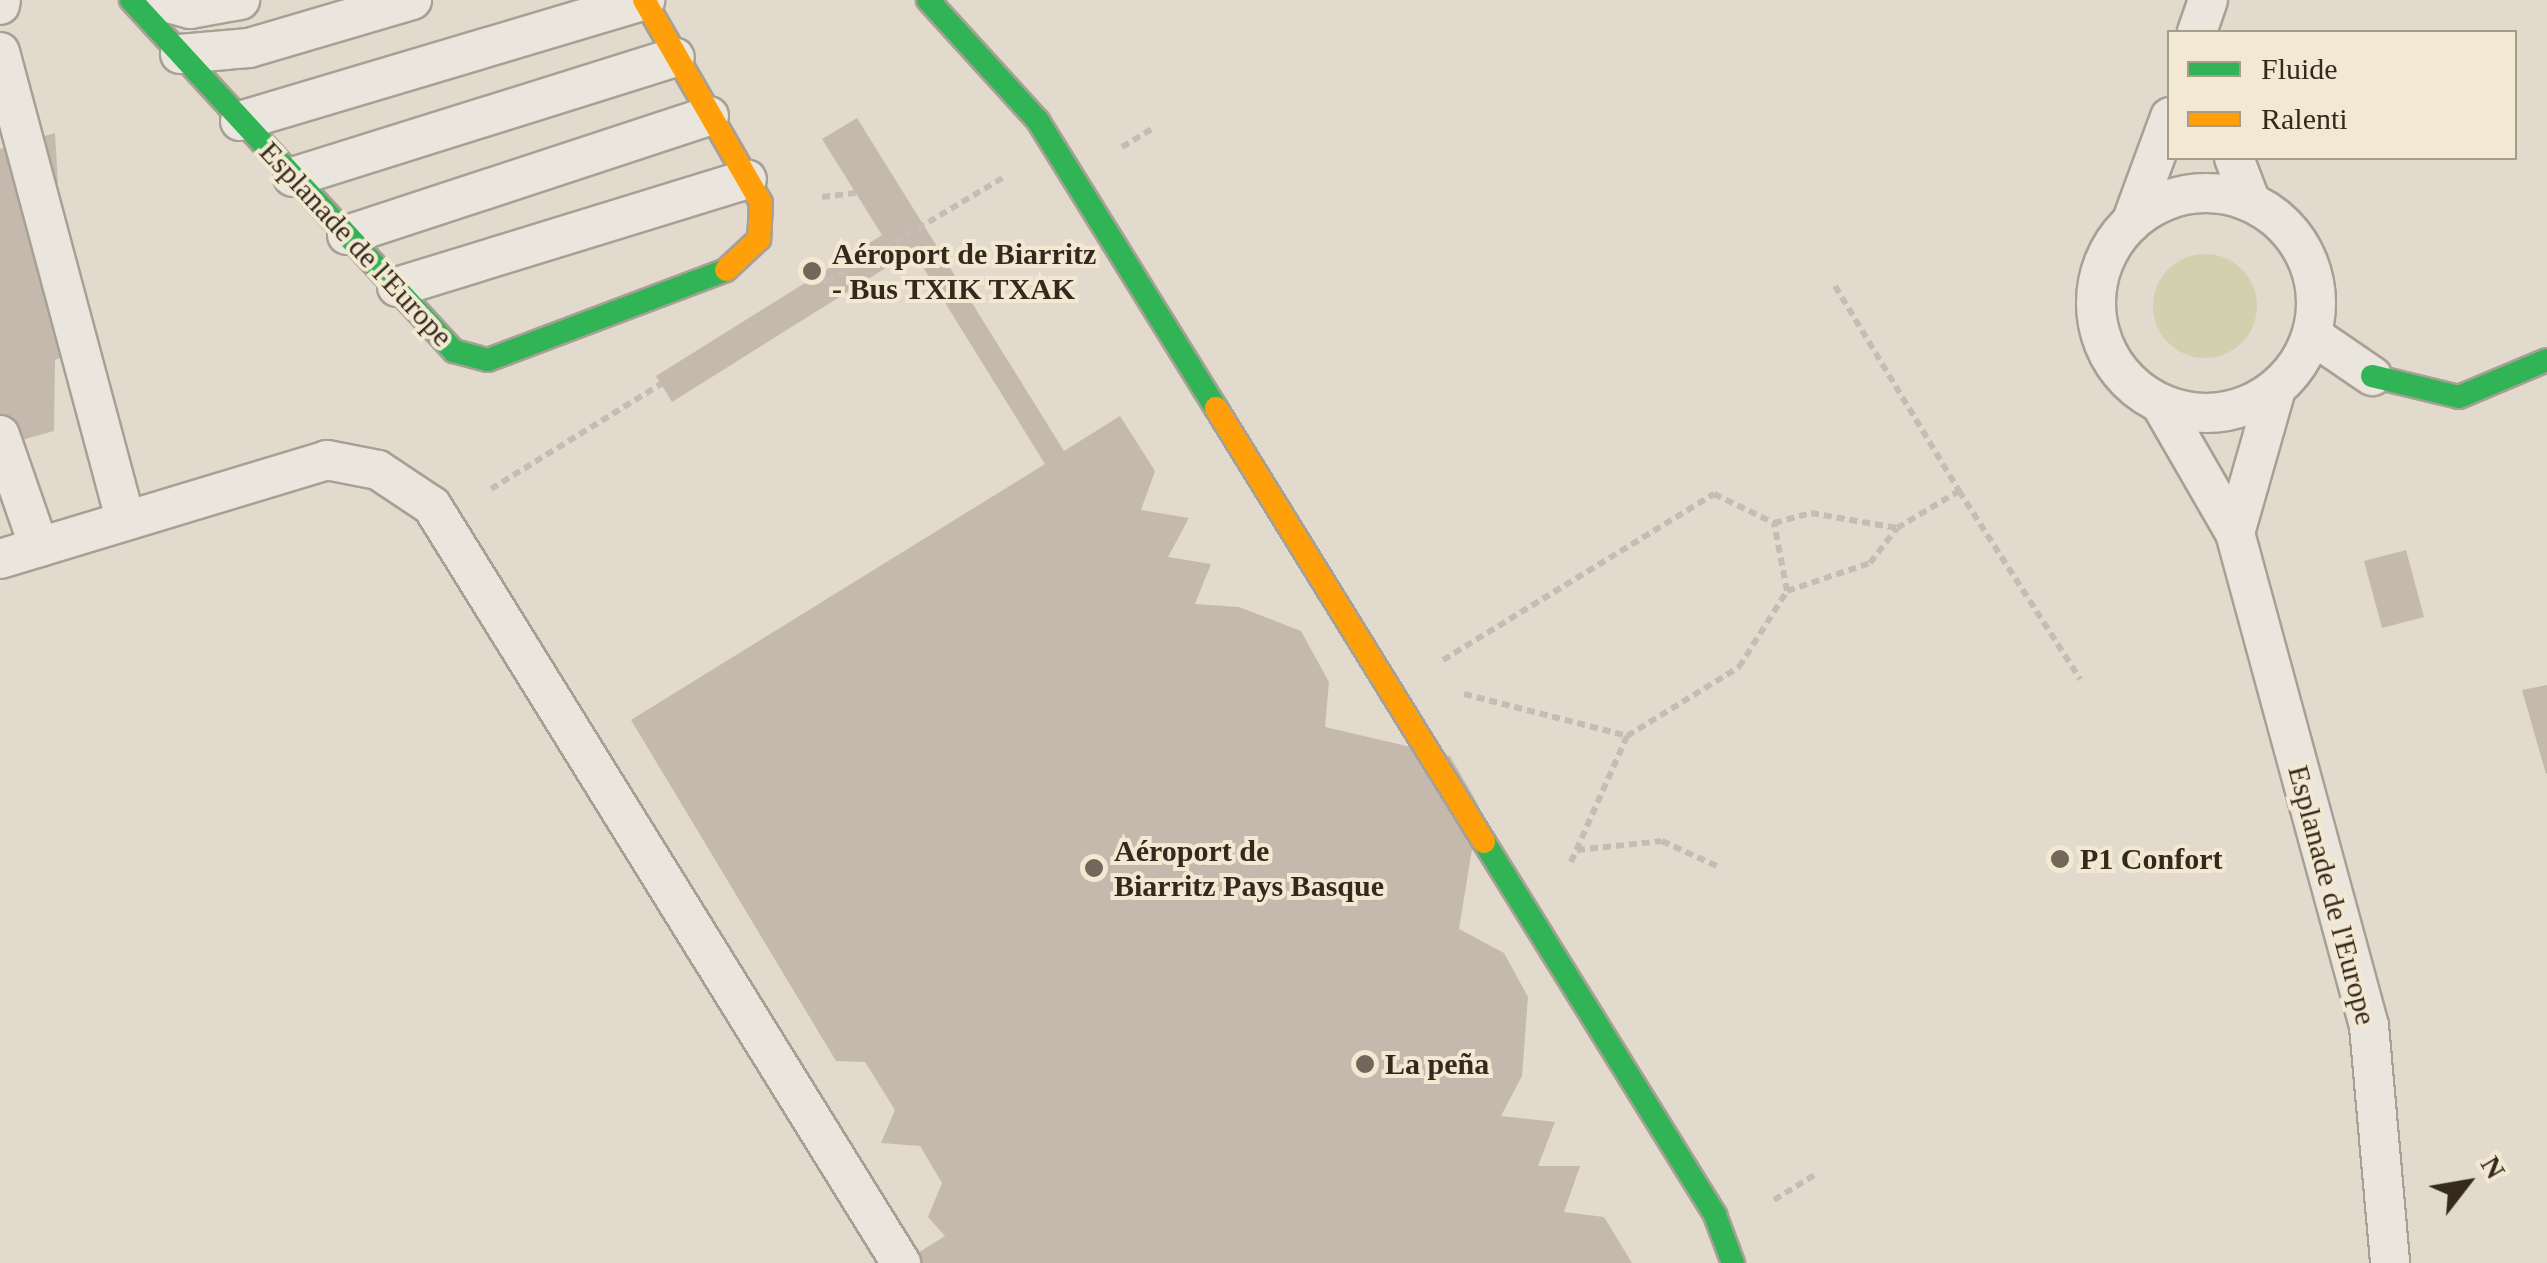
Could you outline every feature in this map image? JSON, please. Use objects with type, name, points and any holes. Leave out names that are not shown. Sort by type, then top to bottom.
[{"type":"street","name":"Esplanade de l'Europe","points":[[131,0],[454,351],[488,360],[737,266],[759,239],[761,203],[644,0]]},
{"type":"street","points":[[928,0],[1038,122],[1716,1215],[1733,1263]]},
{"type":"street","points":[[2372,376],[2458,397],[2547,360]]},
{"type":"lane","points":[[157,0],[190,10],[240,0]]},
{"type":"lane","points":[[180,54],[250,48],[412,0]]},
{"type":"lane","points":[[240,121],[644,0]]},
{"type":"lane","points":[[0,52],[124,520]]},
{"type":"lane","points":[[294,177],[675,58]]},
{"type":"lane","points":[[347,235],[709,116]]},
{"type":"lane","points":[[2167,126],[2131,223],[2110,250],[2097,315],[2117,367],[2160,403],[2215,413],[2276,389]]},
{"type":"lane","points":[[2235,160],[2249,197],[2290,230],[2308,262],[2312,334],[2276,389],[2235,534]]},
{"type":"lane","points":[[397,288],[747,179]]},
{"type":"lane","points":[[2131,223],[2201,190],[2249,197]]},
{"type":"lane","points":[[2312,334],[2372,376]]},
{"type":"lane","name":"Esplanade de l'Europe","points":[[2160,403],[2235,534],[2369,1026],[2390,1263]]},
{"type":"lane","points":[[0,435],[39,546]]},
{"type":"lane","points":[[0,558],[327,460],[378,470],[432,506],[900,1263]]},
{"type":"path","points":[[1117,150],[1154,128]]},
{"type":"path","points":[[1006,176],[1015,192]]},
{"type":"path","points":[[911,232],[1006,176]]},
{"type":"path","points":[[812,271],[828,282],[1006,176]]},
{"type":"path","points":[[1835,286],[2080,679]]},
{"type":"path","points":[[491,490],[661,384]]},
{"type":"path","points":[[1540,932],[1627,736],[1740,667],[1786,591],[1870,564],[1897,528],[1960,491]]},
{"type":"path","points":[[1433,666],[1714,494],[1774,522],[1811,513],[1897,528]]},
{"type":"path","points":[[1774,522],[1786,591]]},
{"type":"path","points":[[1385,682],[1627,736]]},
{"type":"path","points":[[1576,850],[1662,841],[1722,868]]},
{"type":"path","points":[[1765,1206],[1816,1174]]},
{"type":"shaded area","points":[[2205,254],[2225,258],[2242,269],[2253,286],[2257,306],[2253,326],[2242,343],[2225,354],[2205,358],[2185,354],[2168,343],[2157,326],[2153,306],[2157,286],[2168,269],[2185,258]]},
{"type":"building","name":"Aéroport de Biarritz Pays Basque","points":[[857,118],[1064,451],[1120,416],[1155,471],[1141,510],[1189,518],[1168,557],[1211,564],[1195,604],[1239,607],[1301,631],[1329,682],[1325,727],[1450,756],[1479,806],[1459,929],[1504,953],[1528,997],[1522,1076],[1501,1116],[1555,1122],[1538,1166],[1580,1166],[1564,1212],[1604,1217],[1632,1263],[902,1263],[945,1236],[928,1217],[942,1183],[920,1146],[881,1143],[895,1110],[865,1062],[836,1061],[631,720],[1045,464],[913,251],[672,402],[656,376],[882,235],[822,139]]},
{"type":"building","points":[[55,133],[68,355],[55,360],[54,431],[0,446],[0,149]]},
{"type":"building","points":[[2406,550],[2424,617],[2382,628],[2364,561]]},
{"type":"building","points":[[2547,685],[2547,773],[2546,774],[2522,690]]},
{"type":"traffic: fast","points":[[131,0],[454,351],[488,360],[726,270]]},
{"type":"traffic: fast","points":[[928,0],[1038,121],[1216,408]]},
{"type":"traffic: fast","points":[[2372,376],[2459,397],[2547,360]]},
{"type":"traffic: fast","points":[[1484,842],[1715,1215],[1733,1263]]},
{"type":"traffic: slow","points":[[644,0],[761,203],[759,239],[726,270]]},
{"type":"traffic: slow","points":[[1216,408],[1484,842]]},
{"type":"place","name":"Aéroport de Biarritz - Bus TXIK TXAK","points":[[812,271]]},
{"type":"place","name":"P1 Confort","points":[[2060,859]]},
{"type":"place","name":"Aéroport de Biarritz Pays Basque","points":[[1094,868]]},
{"type":"place","name":"La peña","points":[[1365,1064]]}]
